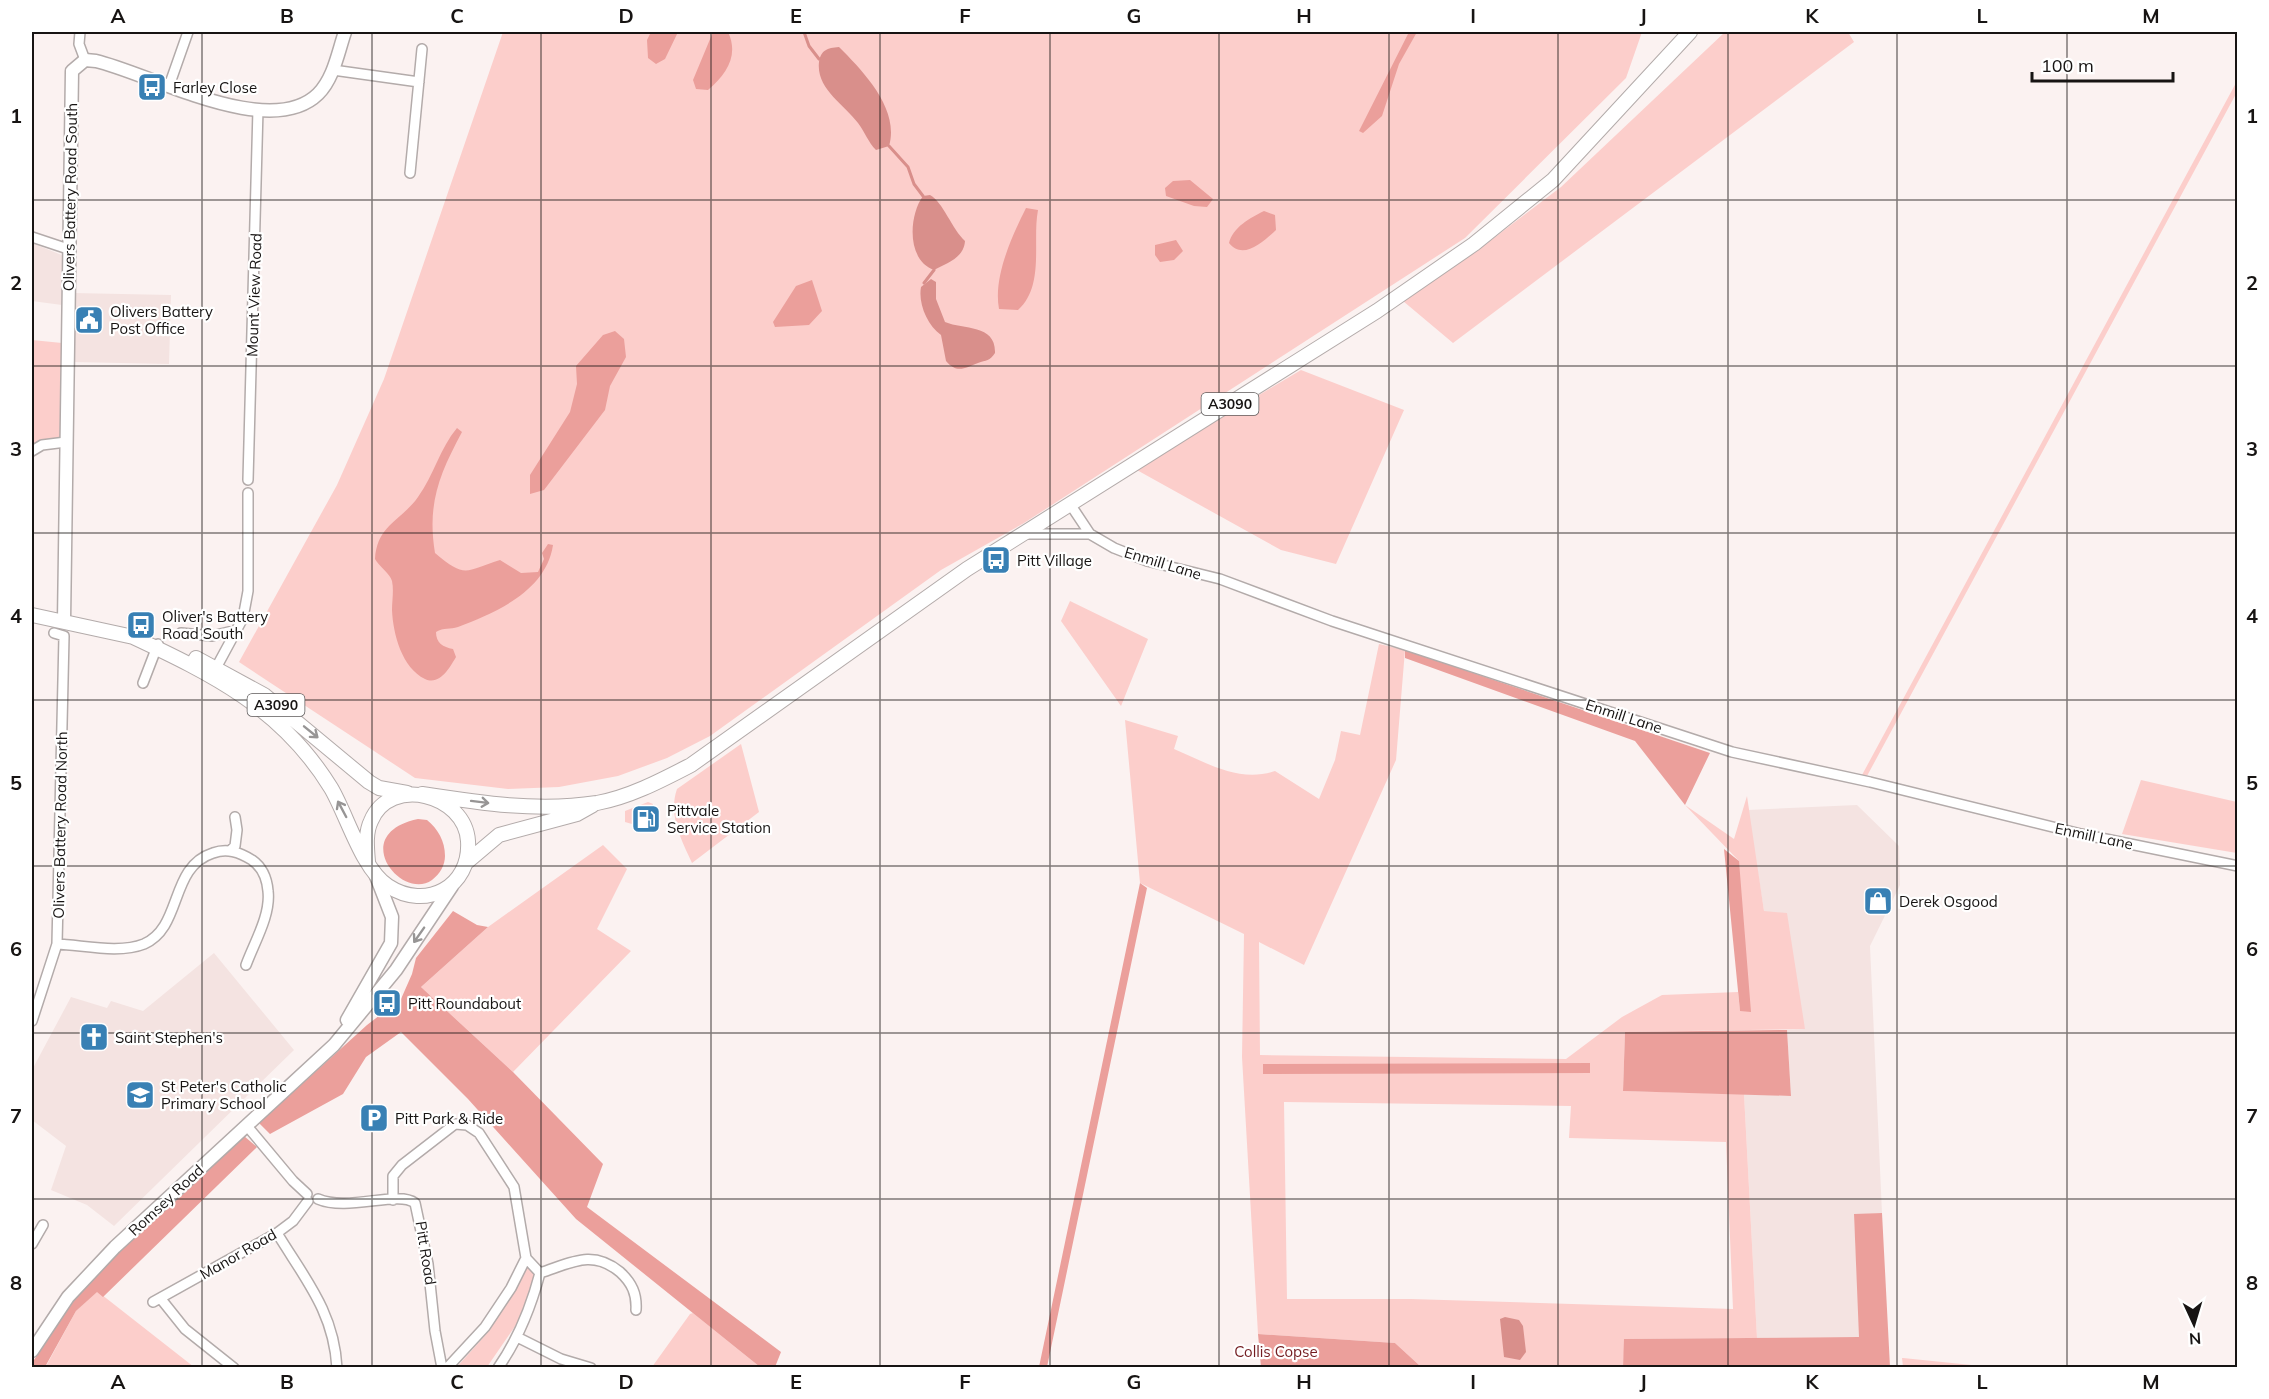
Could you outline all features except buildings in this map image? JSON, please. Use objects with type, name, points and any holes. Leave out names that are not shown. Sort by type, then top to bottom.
[{"type":"main road","name":"A3090","points":[[32,615],[131,636],[216,668],[264,695],[379,788],[523,807],[597,802],[646,788],[691,765],[967,569],[1377,311],[1474,244],[1553,180],[1690,32]]},
{"type":"main road","name":"A3090","points":[[158,646],[239,691],[280,726],[313,763],[335,796],[371,867]]},
{"type":"main road","points":[[415,794],[454,812],[464,826],[468,837],[467,862],[452,886],[434,895],[409,896],[387,885],[371,867],[367,836],[371,821],[389,800],[415,794]]},
{"type":"main road","name":"A3090","points":[[467,862],[499,835],[577,814],[597,802]]},
{"type":"street","points":[[81,32],[79,44],[84,60],[111,65],[226,105],[277,111],[302,105],[318,93],[333,70],[345,32]]},
{"type":"street","points":[[169,86],[189,32]]},
{"type":"street","points":[[410,173],[422,49]]},
{"type":"street","name":"Olivers Battery Road South","points":[[64,621],[71,80],[72,71],[84,60]]},
{"type":"street","points":[[333,70],[419,82]]},
{"type":"street","name":"Mount View Road","points":[[248,480],[258,109]]},
{"type":"street","points":[[32,237],[68,249]]},
{"type":"street","points":[[32,452],[42,445],[66,442]]},
{"type":"street","points":[[239,691],[217,675],[216,668],[243,618],[249,582],[248,493]]},
{"type":"street","points":[[1070,504],[1090,534]]},
{"type":"street","name":"Enmill Lane","points":[[1023,534],[1090,534],[1114,548],[1147,561],[1220,579],[1332,621],[1732,752],[1870,782],[2081,834],[2238,866]]},
{"type":"street","points":[[181,633],[212,636],[237,630]]},
{"type":"street","name":"Olivers Battery Road North","points":[[32,1021],[57,944],[64,636],[54,633]]},
{"type":"street","points":[[143,683],[158,646]]},
{"type":"street","points":[[231,850],[235,846],[237,830],[235,817]]},
{"type":"street","points":[[57,944],[116,948],[144,944],[159,935],[165,927],[176,894],[191,866],[210,854],[231,850],[253,860],[259,866],[267,884],[267,910],[246,965]]},
{"type":"street","name":"Romsey Road","points":[[314,1061],[348,1019],[391,943],[392,917],[371,867]]},
{"type":"street","name":"Romsey Road","points":[[32,1351],[68,1297],[115,1247],[334,1045],[396,970],[452,886]]},
{"type":"street","points":[[393,1200],[393,1176],[402,1165],[447,1127],[460,1123],[472,1127],[486,1141],[514,1187],[526,1258],[540,1273]]},
{"type":"street","points":[[247,1126],[293,1181],[311,1198]]},
{"type":"street","name":"Pitt Road","points":[[311,1198],[345,1206],[409,1198],[418,1207],[442,1368]]},
{"type":"street","name":"Manor Road","points":[[234,1368],[185,1329],[157,1300],[277,1233],[293,1221],[311,1198]]},
{"type":"street","points":[[32,1244],[43,1225]]},
{"type":"street","points":[[277,1233],[328,1317],[333,1333],[337,1368]]},
{"type":"street","points":[[447,1368],[485,1327],[511,1288],[526,1258]]},
{"type":"street","points":[[540,1273],[586,1259],[599,1259],[625,1276],[637,1297],[636,1310]]},
{"type":"street","points":[[498,1368],[517,1337],[534,1299],[540,1273]]},
{"type":"street","points":[[517,1337],[561,1359],[591,1368]]},
{"type":"shaded area","points":[[503,32],[1642,32],[1626,78],[1465,238],[1024,523],[941,570],[710,736],[667,758],[618,776],[559,787],[508,789],[415,778],[239,662],[337,485],[384,379]]},
{"type":"shaded area","points":[[1725,32],[1848,32],[1854,42],[1453,343],[1403,301],[1478,250],[1561,187]]},
{"type":"shaded area","points":[[839,47],[868,79],[884,105],[891,132],[889,146],[876,150],[858,123],[826,88],[819,72],[821,55],[828,49]]},
{"type":"shaded area","points":[[2237,81],[2237,92],[1867,776],[1862,775]]},
{"type":"shaded area","points":[[930,195],[939,203],[965,241],[962,252],[958,256],[934,270],[918,257],[913,236],[918,204],[923,196]]},
{"type":"shaded area","points":[[32,243],[64,256],[62,305],[32,301]]},
{"type":"shaded area","points":[[931,279],[936,282],[936,299],[945,322],[978,330],[990,337],[995,353],[990,359],[961,369],[954,368],[946,361],[941,335],[932,326],[922,307],[921,287]]},
{"type":"shaded area","points":[[73,293],[171,295],[169,364],[72,362]]},
{"type":"shaded area","points":[[32,340],[62,343],[61,437],[32,447]]},
{"type":"shaded area","points":[[1301,370],[1404,410],[1336,564],[1281,550],[1135,469]]},
{"type":"shaded area","points":[[1070,601],[1148,639],[1121,706],[1061,621]]},
{"type":"shaded area","points":[[1379,644],[1405,650],[1396,760],[1304,965],[1259,942],[1260,1055],[1566,1059],[1622,1017],[1662,995],[1738,992],[1740,1011],[1739,861],[1685,805],[1734,839],[1747,796],[1764,911],[1787,913],[1805,1029],[1625,1032],[1623,1091],[1744,1094],[1757,1338],[1625,1339],[1623,1367],[1419,1365],[1395,1343],[1258,1334],[1242,1057],[1244,934],[1140,883],[1125,720],[1178,736],[1174,749],[1223,770],[1249,775],[1275,771],[1319,799],[1335,760],[1341,731],[1360,735]],"holes":[[[1284,1102],[1571,1106],[1569,1138],[1726,1142],[1733,1309],[1411,1299],[1287,1299]]]},
{"type":"shaded area","points":[[741,744],[759,812],[692,863],[675,818],[677,789]]},
{"type":"shaded area","points":[[2141,780],[2237,802],[2237,853],[2122,834]]},
{"type":"shaded area","points":[[648,802],[653,804],[652,811],[632,824],[625,822],[625,811]]},
{"type":"shaded area","points":[[1857,805],[1899,846],[1900,885],[1870,946],[1882,1213],[1854,1215],[1860,1337],[1757,1338],[1744,1094],[1791,1096],[1787,1030],[1805,1029],[1764,911],[1748,810]]},
{"type":"shaded area","points":[[603,845],[627,869],[597,929],[631,951],[513,1072],[421,987],[488,927]]},
{"type":"shaded area","name":"St Peter's Catholic Primary School","points":[[214,953],[294,1050],[114,1226],[87,1205],[51,1190],[66,1146],[32,1120],[32,1070],[71,997],[107,1008],[111,1001],[143,1011]]},
{"type":"shaded area","points":[[526,1267],[536,1273],[522,1316],[487,1367],[456,1368],[490,1330]]},
{"type":"shaded area","points":[[97,1291],[194,1367],[45,1368],[76,1311]]},
{"type":"shaded area","points":[[693,1313],[760,1367],[652,1367]]},
{"type":"shaded area","points":[[1505,1317],[1519,1320],[1523,1326],[1526,1352],[1520,1360],[1504,1357],[1500,1319]]},
{"type":"shaded area","points":[[1903,1358],[1991,1367],[1903,1367]]},
{"type":"green space","points":[[651,32],[678,32],[665,59],[656,64],[648,58],[647,40]]},
{"type":"green space","points":[[713,32],[728,32],[732,56],[726,71],[715,84],[708,90],[696,89],[693,80]]},
{"type":"green space","points":[[1409,32],[1417,32],[1399,64],[1382,116],[1363,133],[1359,131]]},
{"type":"green space","points":[[1190,180],[1213,199],[1207,207],[1194,206],[1166,196],[1165,188],[1173,181]]},
{"type":"green space","points":[[1026,208],[1038,210],[1036,263],[1032,289],[1018,310],[999,309],[1001,270]]},
{"type":"green space","points":[[1264,211],[1275,215],[1276,230],[1260,244],[1247,250],[1235,248],[1229,243],[1238,228]]},
{"type":"green space","points":[[1176,240],[1183,251],[1174,260],[1160,262],[1155,255],[1155,245]]},
{"type":"green space","points":[[812,280],[822,311],[809,325],[775,327],[773,322],[796,286]]},
{"type":"green space","points":[[615,331],[624,339],[626,357],[610,386],[605,410],[544,490],[530,494],[530,475],[570,412],[577,384],[576,366],[603,335]]},
{"type":"green space","points":[[457,428],[462,432],[441,476],[434,505],[435,553],[460,570],[472,569],[500,560],[521,573],[538,572],[544,559],[542,553],[548,544],[553,545],[549,561],[541,575],[518,598],[473,621],[436,632],[439,642],[453,649],[456,657],[440,678],[430,680],[417,674],[410,667],[400,649],[393,619],[392,581],[375,559],[380,538],[418,497]]},
{"type":"green space","points":[[1405,650],[1710,753],[1685,805],[1635,741],[1405,658]]},
{"type":"green space","points":[[418,819],[427,820],[438,831],[444,845],[445,856],[443,866],[437,875],[432,880],[420,884],[407,882],[396,874],[387,863],[383,851],[386,838],[397,827]]},
{"type":"green space","points":[[1724,849],[1739,861],[1751,1012],[1740,1011]]},
{"type":"green space","points":[[1140,883],[1147,888],[1047,1367],[1039,1367]]},
{"type":"green space","points":[[453,911],[477,925],[488,927],[421,987],[513,1072],[603,1164],[587,1207],[781,1352],[775,1367],[760,1367],[576,1219],[468,1099],[401,1032],[366,1057],[343,1094],[270,1134],[259,1123],[367,1025],[401,999],[416,958]]},
{"type":"green space","points":[[1787,1030],[1791,1096],[1623,1091],[1625,1032]]},
{"type":"green space","points":[[1590,1063],[1590,1073],[1263,1074],[1263,1064]]},
{"type":"green space","points":[[244,1136],[257,1147],[103,1297],[97,1292],[76,1311],[45,1367],[32,1368],[32,1363],[73,1301],[119,1252]]},
{"type":"green space","points":[[1882,1213],[1890,1367],[1623,1367],[1624,1339],[1859,1337],[1854,1214]]},
{"type":"green space","name":"Collis Copse","points":[[1258,1334],[1395,1343],[1419,1365],[1415,1368],[1261,1367]]},
{"type":"waterway","points":[[804,32],[809,46],[819,59]]},
{"type":"waterway","points":[[889,146],[908,167],[914,184],[923,196]]},
{"type":"waterway","points":[[924,283],[934,270]]},
{"type":"place","name":"Farley Close","points":[[152,87]]},
{"type":"place","name":"Olivers Battery Post Office","points":[[89,320]]},
{"type":"place","name":"Pitt Village","points":[[996,560]]},
{"type":"place","name":"Oliver's Battery Road South","points":[[141,625]]},
{"type":"place","name":"Pittvale Service Station","points":[[646,819]]},
{"type":"place","name":"Derek Osgood","points":[[1878,901]]},
{"type":"place","name":"Pitt Roundabout","points":[[387,1003]]},
{"type":"place","name":"Saint Stephen's","points":[[94,1037]]},
{"type":"place","name":"St Peter's Catholic Primary School","points":[[140,1095]]},
{"type":"place","name":"Pitt Park & Ride","points":[[374,1118]]}]
